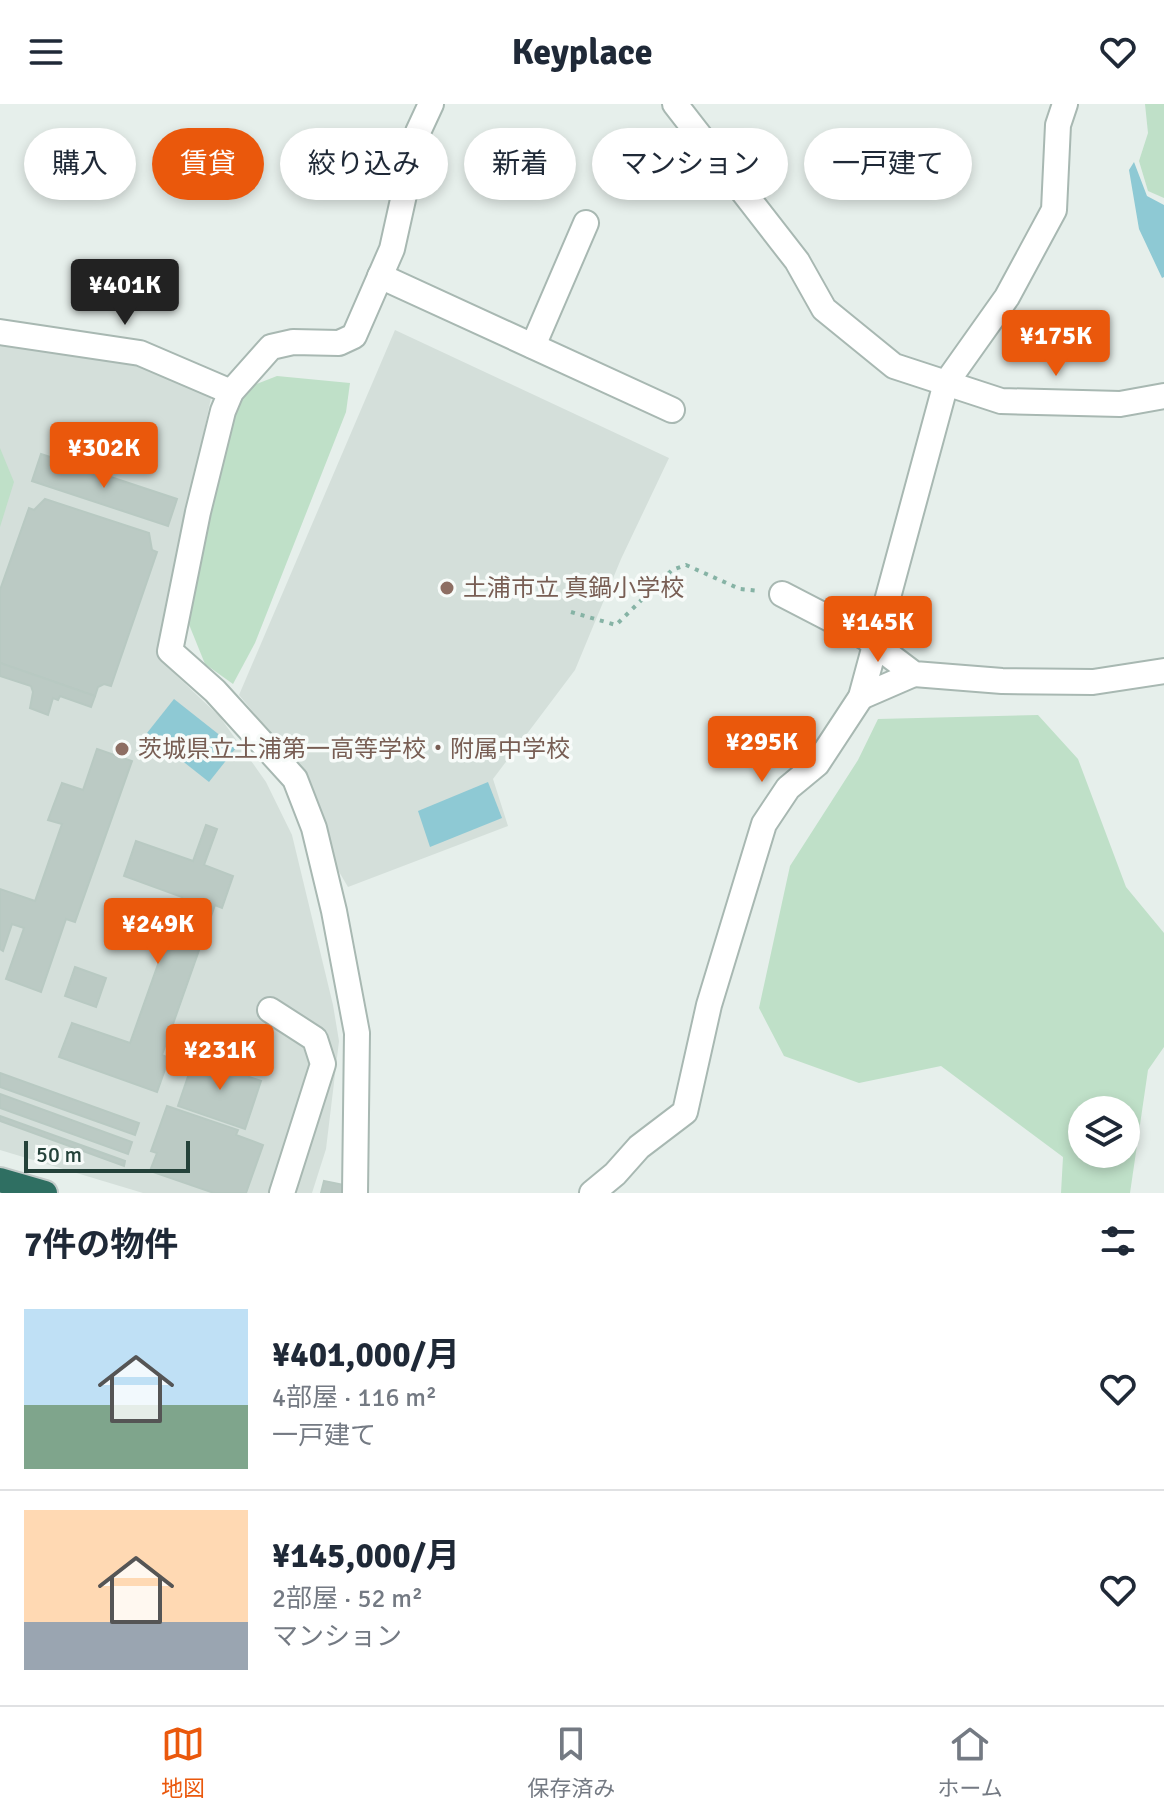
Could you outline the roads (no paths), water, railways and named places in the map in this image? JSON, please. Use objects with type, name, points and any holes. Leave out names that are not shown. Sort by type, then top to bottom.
[{"type":"highway","points":[[0,1180],[45,1193]]},
{"type":"street","points":[[355,1193],[357,1033],[334,911],[314,828],[295,779],[224,700],[170,651],[198,512],[223,411],[231,392],[271,347],[293,342],[339,343],[354,336],[392,249],[418,132],[431,104]]},
{"type":"street","points":[[675,104],[797,261],[824,309],[894,366],[1001,401],[1120,404],[1164,396]]},
{"type":"street","points":[[592,1193],[615,1174],[639,1147],[685,1112],[709,1005],[764,824],[788,788],[817,764],[861,697],[946,383],[1007,297],[1054,210],[1058,125],[1065,104]]},
{"type":"street","points":[[533,346],[586,223]]},
{"type":"street","points":[[380,276],[672,410]]},
{"type":"street","points":[[0,332],[140,353],[231,392]]},
{"type":"street","points":[[782,594],[874,644],[914,674]]},
{"type":"street","points":[[861,697],[914,674],[1002,681],[1093,682],[1164,671]]},
{"type":"street","points":[[270,1010],[315,1039],[323,1064],[282,1193]]},
{"type":"water","points":[[1134,162],[1147,196],[1164,205],[1162,278],[1139,229],[1129,170]]},
{"type":"water","points":[[174,699],[236,748],[209,782],[147,733]]},
{"type":"water","points":[[488,782],[502,818],[430,847],[418,811]]},
{"type":"place","name":"土浦市立 真鍋小学校","points":[[447,588]]},
{"type":"place","name":"茨城県立土浦第一高等学校・附属中学校","points":[[122,749]]}]
